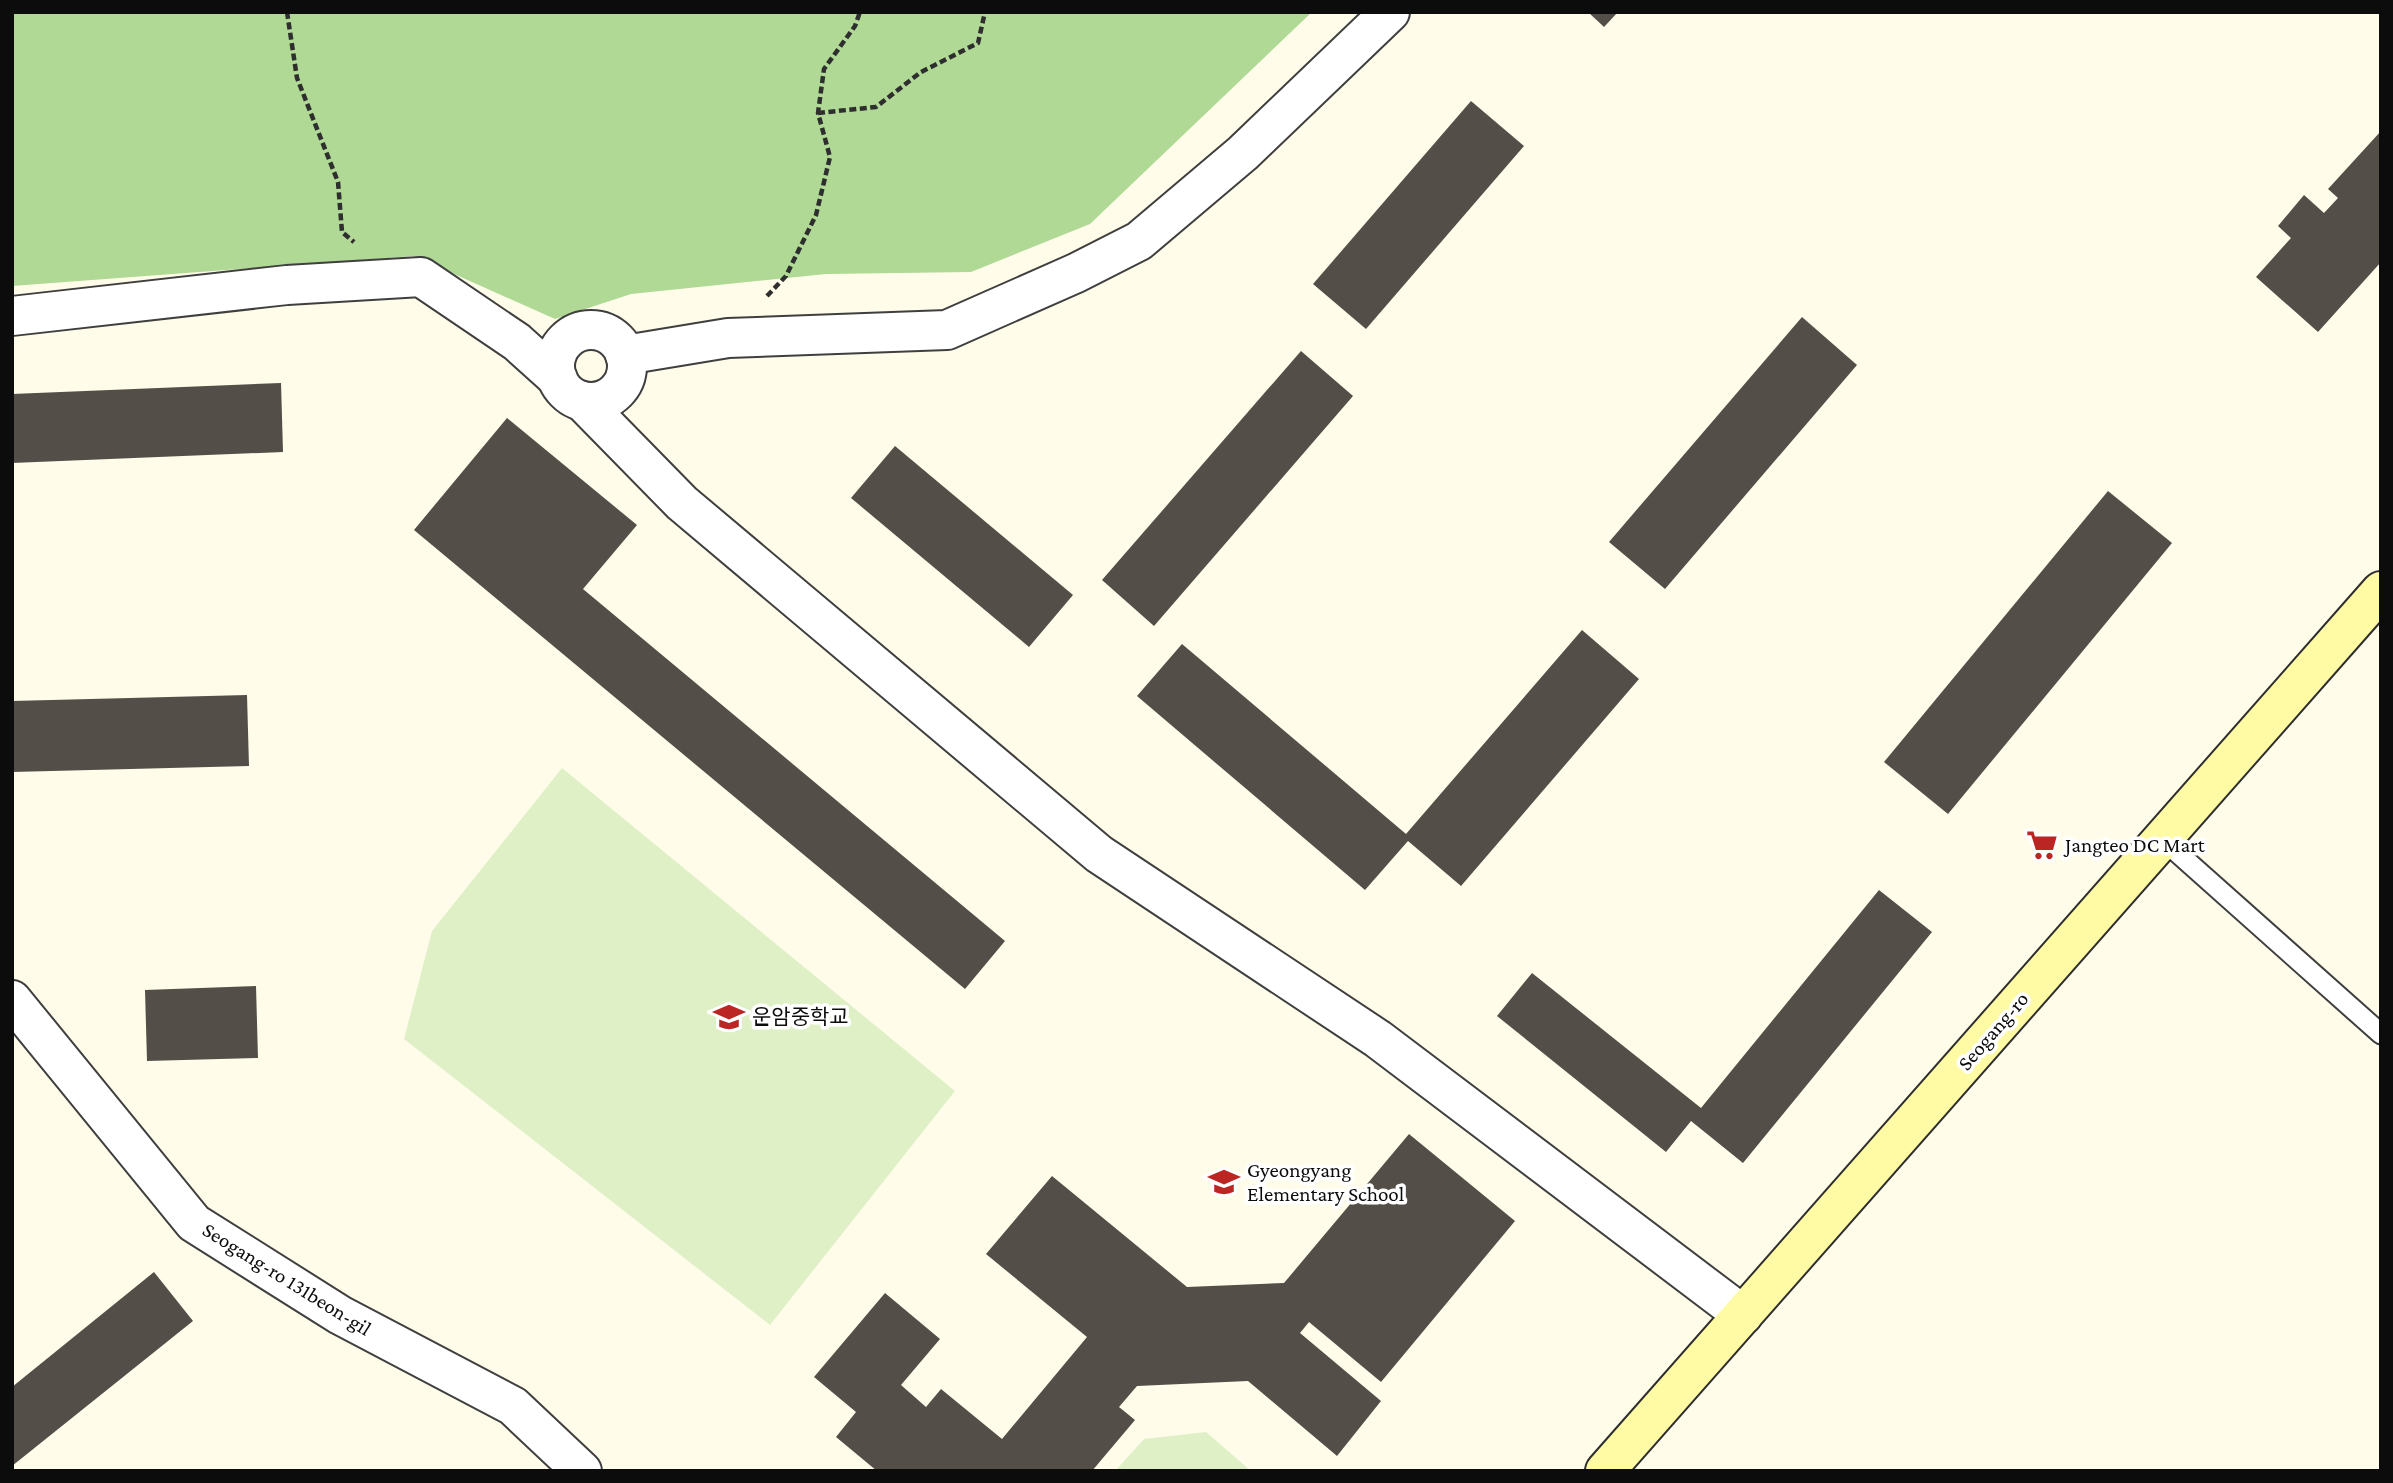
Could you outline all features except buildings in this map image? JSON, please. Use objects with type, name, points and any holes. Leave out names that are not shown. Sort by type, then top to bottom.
[{"type":"main road","name":"Seogang-ro","points":[[1605,1471],[2381,591]]},
{"type":"street","points":[[625,355],[728,338],[947,330],[1076,274],[1139,241],[1243,153],[1391,12]]},
{"type":"street","points":[[12,316],[287,285],[421,277],[517,342],[570,390],[682,503],[1099,854],[1378,1039],[1743,1315]]},
{"type":"street","points":[[597,330],[617,341],[625,355],[626,375],[613,396],[602,401],[570,390],[555,362],[558,350],[574,334],[597,330]]},
{"type":"street","name":"Seogang-ro 131beon-gil","points":[[12,1000],[194,1223],[340,1315],[513,1406],[582,1471]]},
{"type":"lane","points":[[2162,839],[2381,1034]]},
{"type":"path","points":[[287,12],[298,78],[338,182],[341,232],[400,279]]},
{"type":"path","points":[[728,338],[786,276],[816,215],[830,157],[818,113],[824,69],[855,26],[860,12]]},
{"type":"path","points":[[818,113],[876,107],[921,72],[978,43],[985,12]]},
{"type":"green space","points":[[12,12],[1312,12],[1090,224],[971,272],[826,274],[631,294],[555,319],[414,256],[12,286]]},
{"type":"green space","points":[[562,768],[955,1091],[770,1325],[404,1039],[432,931]]},
{"type":"green space","points":[[1206,1432],[1251,1471],[1115,1471],[1144,1439]]},
{"type":"place","name":"Jangteo DC Mart","points":[[2042,845]]},
{"type":"place","name":"운암중학교","points":[[729,1017]]},
{"type":"place","name":"Gyeongyang Elementary School","points":[[1224,1182]]}]
